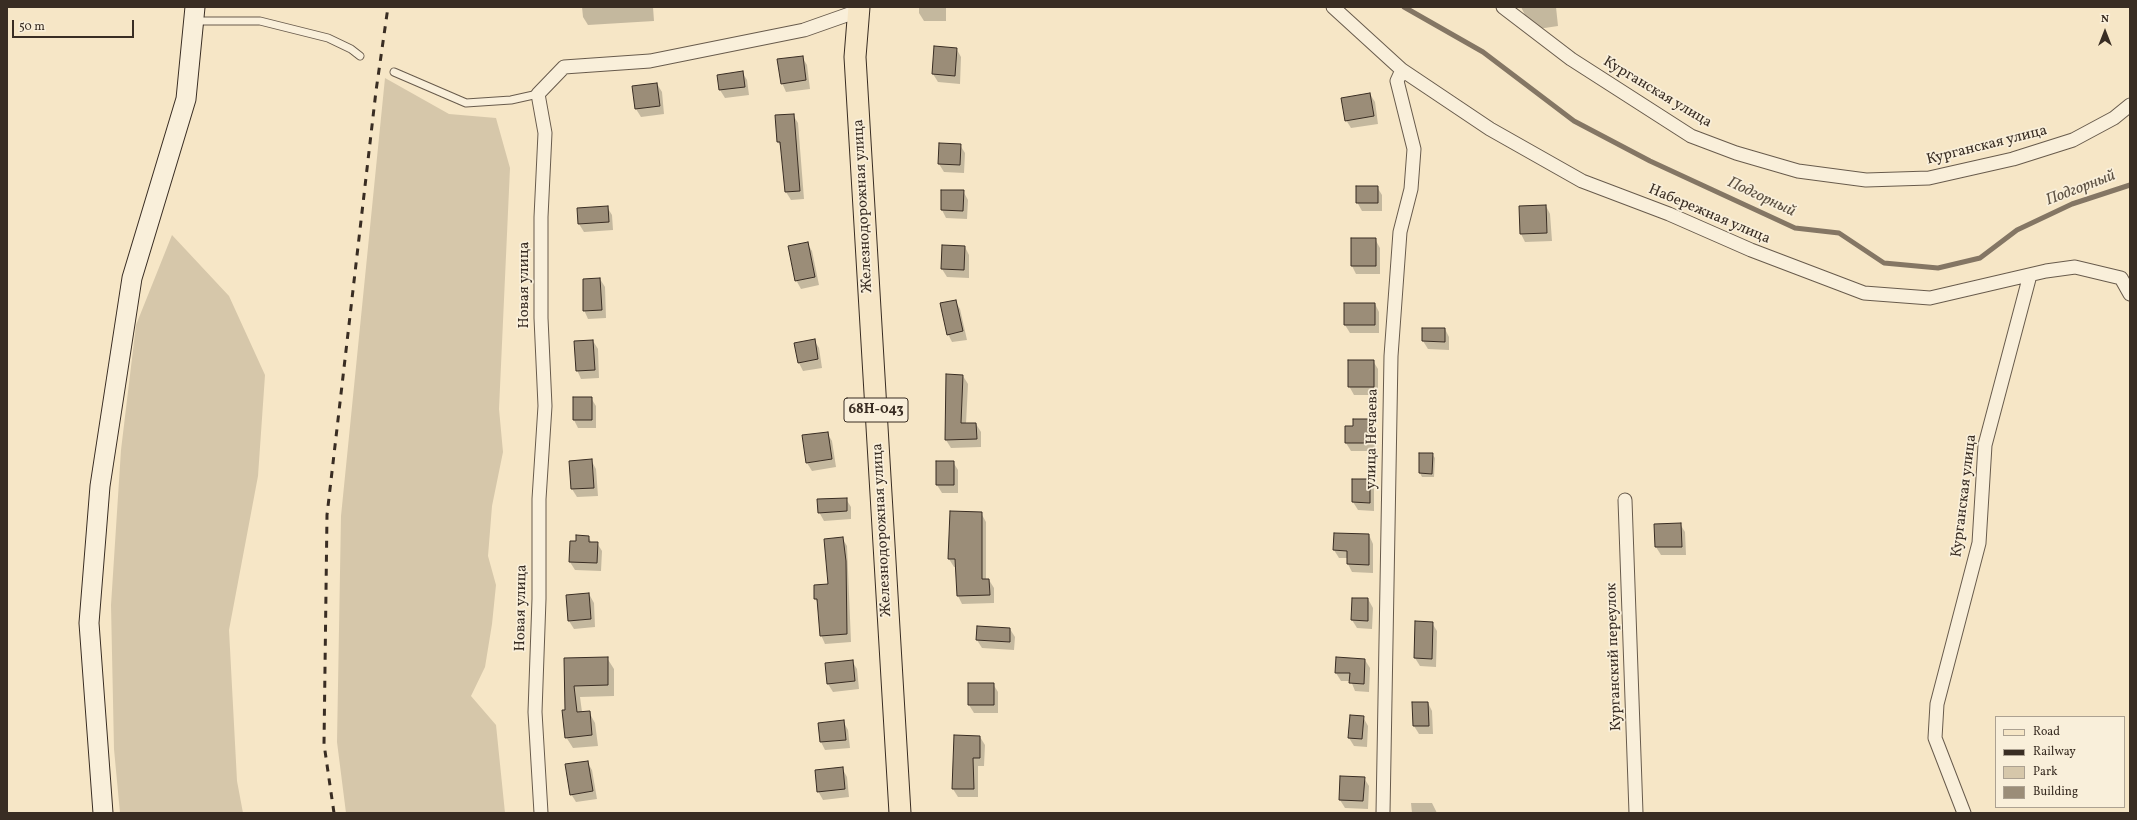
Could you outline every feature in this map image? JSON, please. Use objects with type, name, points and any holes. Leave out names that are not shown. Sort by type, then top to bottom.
[{"type":"main road","name":"Железнодорожная улица","points":[[859,9],[855,57],[900,813]]},
{"type":"street","name":"Набережная улица","points":[[1333,7],[1402,70],[1490,129],[1582,181],[1669,214],[1751,250],[1864,293],[1930,298],[2030,275],[2075,267],[2121,278],[2130,294]]},
{"type":"street","name":"Курганская улица","points":[[1503,7],[1571,60],[1691,136],[1736,153],[1798,171],[1866,180],[1929,178],[2013,159],[2073,140],[2114,118],[2130,105]]},
{"type":"street","points":[[538,94],[564,67],[650,61],[804,30],[859,9]]},
{"type":"street","points":[[103,813],[89,623],[100,486],[132,278],[186,99],[194,14]]},
{"type":"street","name":"улица Нечаева","points":[[1383,813],[1391,356],[1400,232],[1411,189],[1414,149],[1397,82],[1402,70]]},
{"type":"street","name":"Новая улица","points":[[538,94],[545,133],[541,217],[541,318],[545,406],[539,499],[539,599],[535,712],[541,813]]},
{"type":"street","name":"Курганская улица","points":[[1964,813],[1935,738],[1937,704],[1978,543],[1985,445],[2030,275]]},
{"type":"street","name":"Курганский переулок","points":[[1625,500],[1636,813]]},
{"type":"lane","points":[[194,14],[260,21],[328,38],[351,49],[360,56]]},
{"type":"lane","points":[[394,72],[466,104],[511,100],[538,94]]},
{"type":"green space","points":[[385,78],[449,114],[496,118],[510,168],[499,409],[503,452],[492,506],[488,556],[496,585],[492,624],[485,667],[471,696],[496,725],[505,813],[346,813],[337,742],[341,516]]},
{"type":"green space","points":[[172,235],[229,296],[265,375],[258,476],[229,630],[237,781],[243,813],[120,813],[114,749],[111,605],[121,450],[136,325]]},
{"type":"building","points":[[934,46],[957,48],[955,76],[932,74]]},
{"type":"building","points":[[803,56],[806,80],[781,84],[777,59]]},
{"type":"building","points":[[743,71],[745,87],[719,90],[717,75]]},
{"type":"building","points":[[657,83],[660,106],[635,109],[632,86]]},
{"type":"building","points":[[1370,93],[1374,116],[1345,121],[1341,98]]},
{"type":"building","points":[[794,114],[800,191],[785,192],[780,142],[777,142],[775,115]]},
{"type":"building","points":[[939,143],[961,144],[960,165],[938,164]]},
{"type":"building","points":[[1356,186],[1378,186],[1378,203],[1356,203]]},
{"type":"building","points":[[941,190],[964,190],[963,211],[941,210]]},
{"type":"building","points":[[1546,205],[1547,233],[1520,234],[1519,206]]},
{"type":"building","points":[[608,206],[609,222],[578,224],[577,208]]},
{"type":"building","points":[[1351,238],[1376,238],[1376,266],[1351,266]]},
{"type":"building","points":[[808,242],[815,277],[795,281],[788,246]]},
{"type":"building","points":[[942,245],[965,246],[964,270],[941,269]]},
{"type":"building","points":[[600,278],[602,310],[583,311],[583,279]]},
{"type":"building","points":[[956,300],[963,331],[947,335],[940,303]]},
{"type":"building","points":[[1344,303],[1375,303],[1375,325],[1344,325]]},
{"type":"building","points":[[1422,328],[1445,328],[1445,342],[1422,341]]},
{"type":"building","points":[[815,339],[818,359],[798,363],[794,343]]},
{"type":"building","points":[[593,340],[595,370],[576,371],[574,341]]},
{"type":"building","points":[[1348,360],[1374,360],[1374,387],[1348,387]]},
{"type":"building","points":[[946,374],[963,375],[961,423],[976,423],[977,439],[945,440]]},
{"type":"building","points":[[573,397],[592,397],[592,420],[573,420]]},
{"type":"building","points":[[1353,419],[1371,419],[1371,443],[1345,443],[1345,426],[1353,426]]},
{"type":"building","points":[[828,432],[832,459],[806,463],[802,435]]},
{"type":"building","points":[[1419,453],[1433,453],[1432,474],[1419,473]]},
{"type":"building","points":[[592,459],[594,488],[571,489],[569,461]]},
{"type":"building","points":[[936,461],[954,461],[954,485],[936,485]]},
{"type":"building","points":[[1352,479],[1370,479],[1370,503],[1352,502]]},
{"type":"building","points":[[847,498],[847,511],[818,513],[817,499]]},
{"type":"building","points":[[950,511],[982,512],[982,579],[989,579],[990,595],[957,596],[955,559],[948,559]]},
{"type":"building","points":[[1681,523],[1682,547],[1655,547],[1654,524]]},
{"type":"building","points":[[1334,533],[1369,534],[1369,565],[1347,564],[1347,551],[1333,550]]},
{"type":"building","points":[[576,535],[589,536],[589,542],[598,542],[597,563],[569,562],[570,541],[576,541]]},
{"type":"building","points":[[843,537],[846,561],[847,634],[820,636],[817,599],[814,599],[814,585],[828,584],[824,539]]},
{"type":"building","points":[[589,593],[591,619],[568,621],[566,595]]},
{"type":"building","points":[[1352,598],[1368,598],[1368,621],[1351,620]]},
{"type":"building","points":[[1415,621],[1433,622],[1432,659],[1414,658]]},
{"type":"building","points":[[977,626],[1010,628],[1010,642],[976,640]]},
{"type":"building","points":[[608,657],[608,685],[574,686],[577,712],[590,711],[592,735],[565,738],[562,710],[565,710],[564,658]]},
{"type":"building","points":[[1336,657],[1365,659],[1364,684],[1349,683],[1350,673],[1335,673]]},
{"type":"building","points":[[853,660],[855,681],[827,684],[825,663]]},
{"type":"building","points":[[968,683],[994,683],[994,705],[968,705]]},
{"type":"building","points":[[1412,702],[1428,702],[1429,726],[1413,726]]},
{"type":"building","points":[[1350,715],[1364,716],[1362,739],[1348,738]]},
{"type":"building","points":[[844,720],[846,740],[820,742],[818,723]]},
{"type":"building","points":[[954,735],[980,736],[980,758],[973,758],[974,789],[952,789]]},
{"type":"building","points":[[588,761],[593,791],[570,795],[565,764]]},
{"type":"building","points":[[843,767],[845,789],[817,792],[815,770]]},
{"type":"building","points":[[1340,776],[1365,777],[1363,801],[1339,800]]},
{"type":"waterway","name":"Подгорный","points":[[1404,7],[1483,52],[1574,121],[1650,161],[1795,228],[1839,233],[1884,263],[1938,268],[1980,258],[2017,230],[2072,204],[2130,185]]},
{"type":"railway","points":[[334,813],[324,744],[327,515],[376,91],[388,7]]}]
